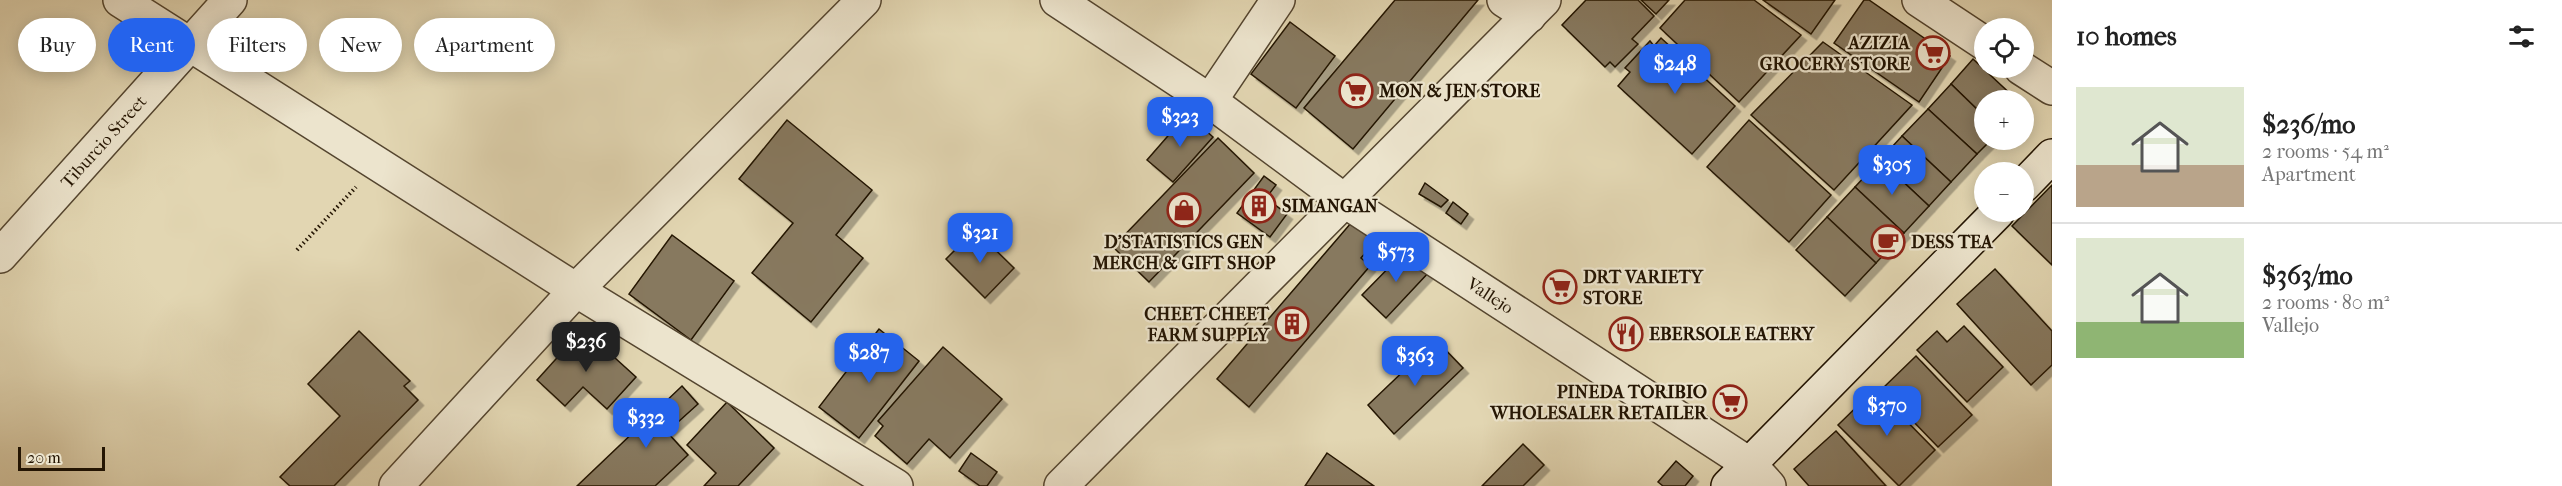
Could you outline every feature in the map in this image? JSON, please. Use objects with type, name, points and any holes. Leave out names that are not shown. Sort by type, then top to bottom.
[{"type":"street","points":[[120,0],[148,18]]},
{"type":"street","name":"Tiburcio Street","points":[[195,41],[230,0]]},
{"type":"street","points":[[396,486],[576,290],[864,0]]},
{"type":"street","name":"Vallejo","points":[[1057,0],[1210,102],[1345,201],[1748,479]]},
{"type":"street","points":[[1210,102],[1278,0]]},
{"type":"street","points":[[1920,0],[1974,36]]},
{"type":"street","points":[[1060,486],[1345,201],[1526,6]]},
{"type":"street","points":[[195,49],[576,290],[896,486]]},
{"type":"street","name":"Tiburcio Street","points":[[0,256],[167,72]]},
{"type":"street","points":[[2034,76],[2052,88]]},
{"type":"street","points":[[2034,175],[2052,156]]},
{"type":"street","points":[[1748,479],[1989,222]]},
{"type":"path","points":[[297,250],[377,164]]},
{"type":"building","points":[[1395,0],[1478,0],[1353,149],[1304,108]]},
{"type":"building","points":[[1586,0],[1638,0],[1654,16],[1632,39],[1638,44],[1615,67],[1610,62],[1605,67],[1562,25]]},
{"type":"building","points":[[1641,0],[1669,0],[1656,14]]},
{"type":"building","points":[[1685,0],[1754,0],[1801,35],[1739,102],[1660,28]]},
{"type":"building","points":[[1763,0],[1835,0],[1811,34]]},
{"type":"building","points":[[1864,0],[1869,0],[1950,56],[1919,102],[1834,43]]},
{"type":"building","points":[[1290,22],[1335,56],[1296,108],[1251,74]]},
{"type":"building","points":[[1661,38],[1735,106],[1692,154],[1618,86],[1630,72],[1625,68],[1650,41],[1654,46]]},
{"type":"building","points":[[1823,42],[1912,105],[1834,190],[1751,115]]},
{"type":"building","points":[[1973,59],[1974,78],[1993,78],[2006,90],[1974,90],[1974,106],[1951,84]]},
{"type":"building","points":[[1951,84],[1974,106],[1974,150],[1981,150],[1977,154],[1928,109]]},
{"type":"building","points":[[1928,109],[1977,154],[1951,182],[1902,136]]},
{"type":"building","points":[[1187,114],[1213,137],[1173,182],[1147,160]]},
{"type":"building","points":[[787,120],[872,190],[836,235],[863,258],[811,322],[752,273],[793,223],[739,179]]},
{"type":"building","points":[[1749,120],[1831,195],[1789,242],[1707,167]]},
{"type":"building","points":[[1902,136],[1951,182],[1929,206],[1880,160]]},
{"type":"building","name":"D'STATISTICS GEN MERCH & GIFT SHOP","points":[[1218,138],[1254,173],[1149,282],[1113,247]]},
{"type":"building","points":[[1880,160],[1929,206],[1904,233],[1855,187]]},
{"type":"building","name":"SIMANGAN","points":[[1264,176],[1276,185],[1266,198],[1287,214],[1270,237],[1237,213]]},
{"type":"building","points":[[1425,183],[1448,200],[1441,207],[1419,194]]},
{"type":"building","points":[[2052,185],[2052,265],[2012,226],[2016,222],[2034,222],[2034,203]]},
{"type":"building","points":[[1855,187],[1904,233],[1876,263],[1827,217]]},
{"type":"building","points":[[1453,202],[1468,214],[1461,224],[1446,213]]},
{"type":"building","name":"CHEET CHEET FARM SUPPLY","points":[[1357,216],[1380,236],[1361,258],[1370,266],[1249,407],[1217,379]]},
{"type":"building","points":[[1827,217],[1876,263],[1845,296],[1796,250]]},
{"type":"building","points":[[975,230],[1014,268],[985,298],[946,259]]},
{"type":"building","points":[[672,235],[734,281],[691,340],[629,294]]},
{"type":"building","points":[[1407,249],[1430,271],[1386,318],[1362,295]]},
{"type":"building","points":[[1995,269],[2052,331],[2052,365],[2031,385],[1957,304]]},
{"type":"building","points":[[1964,326],[2003,367],[1967,402],[1917,350],[1937,331],[1947,342]]},
{"type":"building","points":[[583,329],[636,377],[607,409],[583,387],[565,406],[537,380]]},
{"type":"building","points":[[879,329],[919,361],[859,438],[819,407]]},
{"type":"building","points":[[359,331],[410,381],[404,386],[418,400],[334,486],[290,486],[280,477],[340,416],[308,384]]},
{"type":"building","points":[[1436,340],[1463,368],[1394,434],[1368,405]]},
{"type":"building","points":[[943,347],[1002,399],[950,458],[929,439],[907,464],[875,436],[883,426],[878,421]]},
{"type":"building","points":[[1916,356],[1972,415],[1938,447],[1882,389]]},
{"type":"building","points":[[682,386],[698,404],[667,432],[688,455],[655,486],[577,486]]},
{"type":"building","points":[[1875,389],[1935,450],[1899,486],[1838,425]]},
{"type":"building","points":[[727,402],[774,448],[738,486],[704,486],[716,473],[687,445]]},
{"type":"building","points":[[1836,431],[1886,486],[1809,486],[1794,469]]},
{"type":"building","points":[[1523,444],[1544,465],[1523,486],[1482,486]]},
{"type":"building","points":[[971,453],[997,472],[987,486],[980,486],[959,471]]},
{"type":"building","points":[[1327,453],[1374,486],[1305,486]]},
{"type":"building","points":[[1676,461],[1693,476],[1685,486],[1663,486],[1658,482]]},
{"type":"place","name":"AZIZIA GROCERY STORE","points":[[1933,53]]},
{"type":"place","name":"MON & JEN STORE","points":[[1356,91]]},
{"type":"place","name":"SIMANGAN","points":[[1259,206]]},
{"type":"place","name":"D'STATISTICS GEN MERCH & GIFT SHOP","points":[[1184,210]]},
{"type":"place","name":"DESS TEA","points":[[1888,242]]},
{"type":"place","name":"DRT VARIETY STORE","points":[[1560,287]]},
{"type":"place","name":"CHEET CHEET FARM SUPPLY","points":[[1292,324]]},
{"type":"place","name":"EBERSOLE EATERY","points":[[1626,334]]},
{"type":"place","name":"PINEDA TORIBIO WHOLESALER RETAILER","points":[[1730,402]]}]
